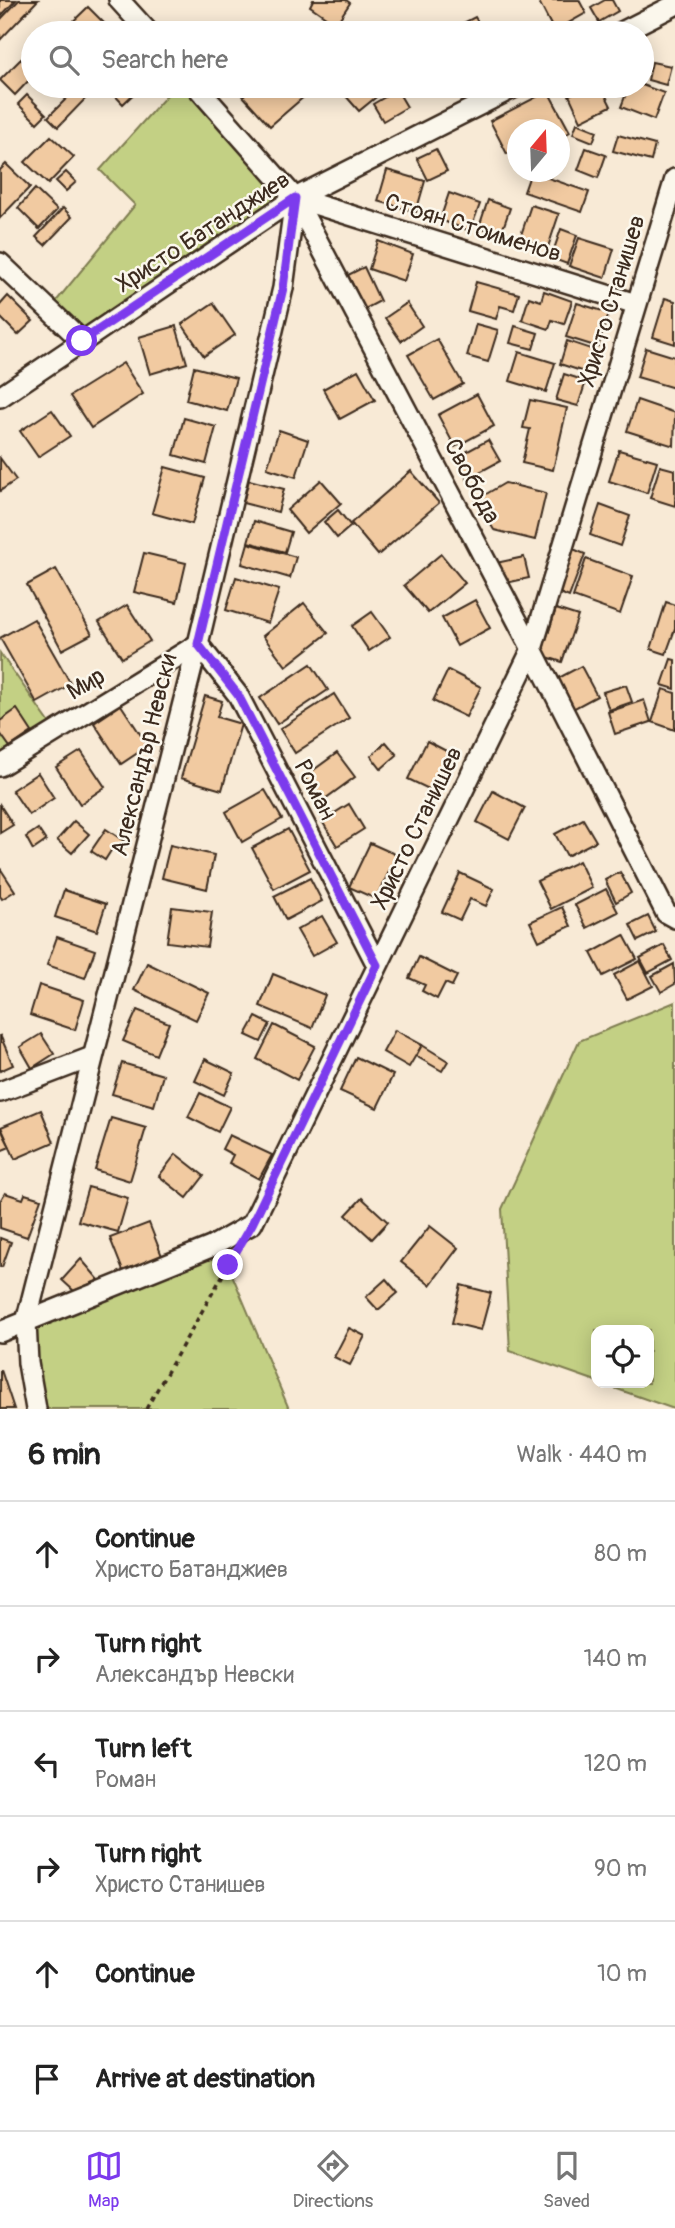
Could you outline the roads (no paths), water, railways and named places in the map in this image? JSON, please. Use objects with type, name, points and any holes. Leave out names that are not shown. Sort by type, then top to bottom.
[{"type":"street","points":[[119,0],[138,21]]},
{"type":"street","points":[[644,21],[675,5]]},
{"type":"street","name":"Свобода","points":[[207,98],[295,198],[532,649],[666,913],[675,918]]},
{"type":"street","name":"Христо Батанджиев","points":[[0,397],[295,198],[493,98]]},
{"type":"street","name":"Христо Станишев","points":[[0,1332],[211,1247],[252,1224],[532,649],[675,179]]},
{"type":"street","name":"Стоян Стоименов","points":[[295,198],[636,304]]},
{"type":"street","name":"Александър Невски","points":[[36,1409],[28,1363],[26,1322],[198,644],[283,288],[295,198]]},
{"type":"street","points":[[0,263],[82,341]]},
{"type":"street","name":"Мир","points":[[0,766],[198,644]]},
{"type":"street","name":"Роман","points":[[198,644],[238,695],[377,965]]},
{"type":"street","points":[[0,1092],[92,1057]]}]
